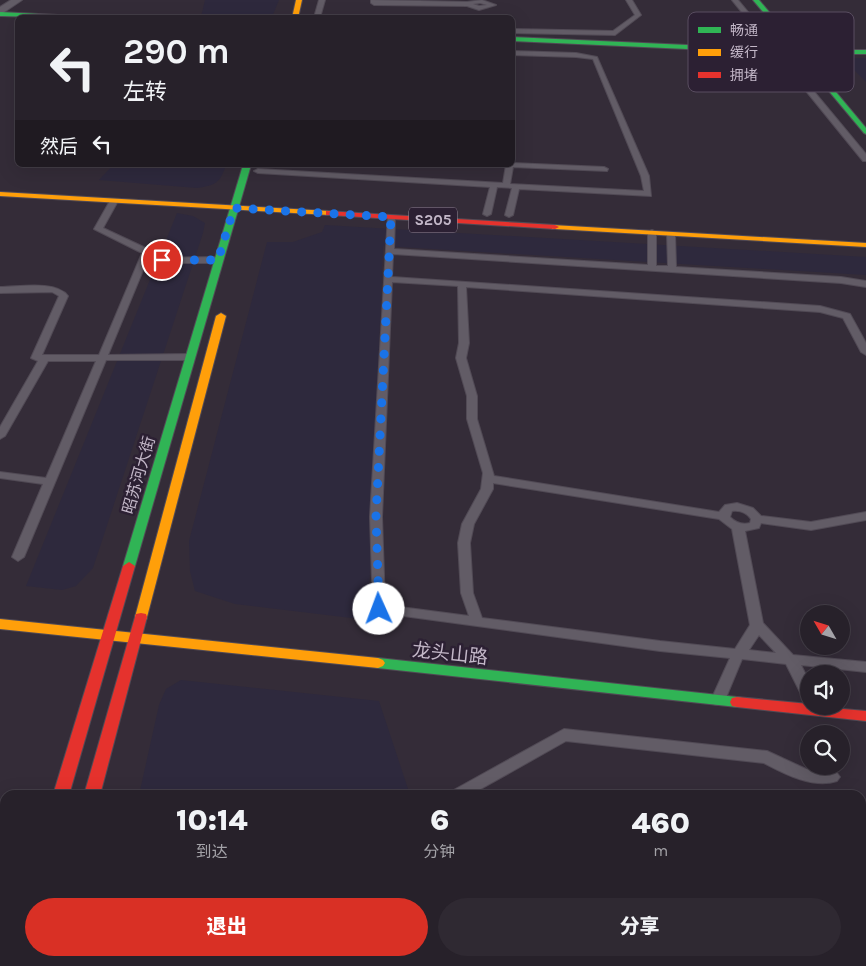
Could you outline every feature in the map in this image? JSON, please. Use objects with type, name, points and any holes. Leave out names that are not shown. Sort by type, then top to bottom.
[{"type":"main road","points":[[296,15],[299,0]]},
{"type":"main road","points":[[306,15],[309,0]]},
{"type":"main road","points":[[756,0],[766,12]]},
{"type":"main road","points":[[767,0],[776,12]]},
{"type":"main road","points":[[0,14],[19,15]]},
{"type":"main road","points":[[0,14],[15,17]]},
{"type":"main road","points":[[515,37],[688,45]]},
{"type":"main road","points":[[835,92],[866,132]]},
{"type":"main road","points":[[846,92],[860,106]]},
{"type":"main road","name":"昭苏河大街","points":[[63,790],[110,635],[141,521],[246,167]]},
{"type":"main road","points":[[254,186],[259,168]]},
{"type":"main road","name":"S205","points":[[0,186],[235,204],[248,209],[866,245]]},
{"type":"main road","name":"S205","points":[[0,194],[114,201],[235,204]]},
{"type":"main road","name":"S205","points":[[248,209],[487,214],[866,236]]},
{"type":"main road","points":[[93,790],[224,304]]},
{"type":"main road","name":"龙头山路","points":[[0,624],[718,700],[800,707]]},
{"type":"main road","name":"龙头山路","points":[[850,714],[866,716]]},
{"type":"street","points":[[0,14],[17,0]]},
{"type":"lane","points":[[319,15],[322,0]]},
{"type":"lane","points":[[374,0],[374,3],[469,5],[480,1],[493,4],[487,10]]},
{"type":"lane","points":[[515,31],[615,33],[620,25],[632,21],[638,16],[629,0]]},
{"type":"lane","points":[[735,0],[745,12]]},
{"type":"lane","points":[[259,168],[648,194],[645,176],[595,58],[576,55],[515,53]]},
{"type":"lane","points":[[811,92],[866,159]]},
{"type":"lane","points":[[515,165],[604,169]]},
{"type":"lane","points":[[506,185],[510,167]]},
{"type":"lane","points":[[487,214],[494,184]]},
{"type":"lane","points":[[509,215],[516,186]]},
{"type":"lane","points":[[18,557],[147,252],[98,229],[114,201]]},
{"type":"lane","points":[[391,217],[376,516],[379,609],[739,654],[866,667]]},
{"type":"lane","points":[[652,232],[652,268]]},
{"type":"lane","points":[[671,234],[672,269]]},
{"type":"lane","points":[[390,251],[840,280],[866,284]]},
{"type":"lane","points":[[143,261],[218,260]]},
{"type":"lane","points":[[388,279],[828,310],[847,316],[866,352]]},
{"type":"lane","points":[[462,284],[464,342],[461,358],[472,396],[472,419],[489,473],[487,489],[468,524],[464,544],[467,593],[477,622]]},
{"type":"lane","points":[[0,290],[52,289],[64,296],[36,358],[189,357]]},
{"type":"lane","points":[[0,436],[45,358]]},
{"type":"lane","points":[[0,475],[50,482]]},
{"type":"lane","points":[[488,479],[556,488],[664,508],[724,516]]},
{"type":"lane","points":[[724,516],[724,513],[729,508],[737,507],[747,509],[754,514],[757,520]]},
{"type":"lane","points":[[724,516],[729,524],[738,528],[747,528],[755,525],[757,520]]},
{"type":"lane","points":[[757,520],[811,526],[843,522],[866,516]]},
{"type":"lane","points":[[738,528],[757,626],[787,659],[794,664],[800,675]]},
{"type":"lane","points":[[718,700],[739,654],[752,638],[757,626]]},
{"type":"lane","points":[[466,790],[564,735],[767,757],[796,773],[819,778],[832,777]]},
{"type":"shaded area","points":[[205,0],[279,0],[273,15],[201,15]]},
{"type":"shaded area","points":[[854,58],[866,58],[866,82],[854,70]]},
{"type":"shaded area","points":[[111,167],[225,167],[222,176],[216,182],[209,186],[197,188],[99,180]]},
{"type":"shaded area","points":[[177,213],[193,216],[205,223],[203,233],[93,568],[76,586],[62,590],[26,586]]},
{"type":"shaded area","points":[[325,225],[866,257],[866,275],[383,246],[368,620],[235,604],[195,591],[190,571],[189,541],[267,242],[293,242],[322,232]]},
{"type":"shaded area","points":[[181,680],[379,701],[408,790],[140,790],[159,705],[166,689]]},
{"type":"traffic: fast","points":[[756,0],[766,12]]},
{"type":"traffic: fast","points":[[0,14],[19,15]]},
{"type":"traffic: fast","points":[[515,39],[688,47]]},
{"type":"traffic: fast","points":[[854,52],[866,52]]},
{"type":"traffic: fast","points":[[833,92],[866,132]]},
{"type":"traffic: fast","points":[[129,566],[246,167]]},
{"type":"traffic: fast","points":[[378,663],[737,702]]},
{"type":"traffic: slow","points":[[296,15],[299,0]]},
{"type":"traffic: slow","points":[[0,194],[329,213]]},
{"type":"traffic: slow","points":[[555,227],[866,245]]},
{"type":"traffic: slow","points":[[141,617],[221,316]]},
{"type":"traffic: slow","points":[[0,624],[378,663]]},
{"type":"traffic: jam","points":[[329,213],[555,227]]},
{"type":"traffic: jam","points":[[62,790],[129,566]]},
{"type":"traffic: jam","points":[[93,790],[141,617]]},
{"type":"traffic: jam","points":[[737,702],[866,716]]},
{"type":"route","points":[[162,260],[218,260],[234,208],[391,217],[376,516],[379,609]]}]
